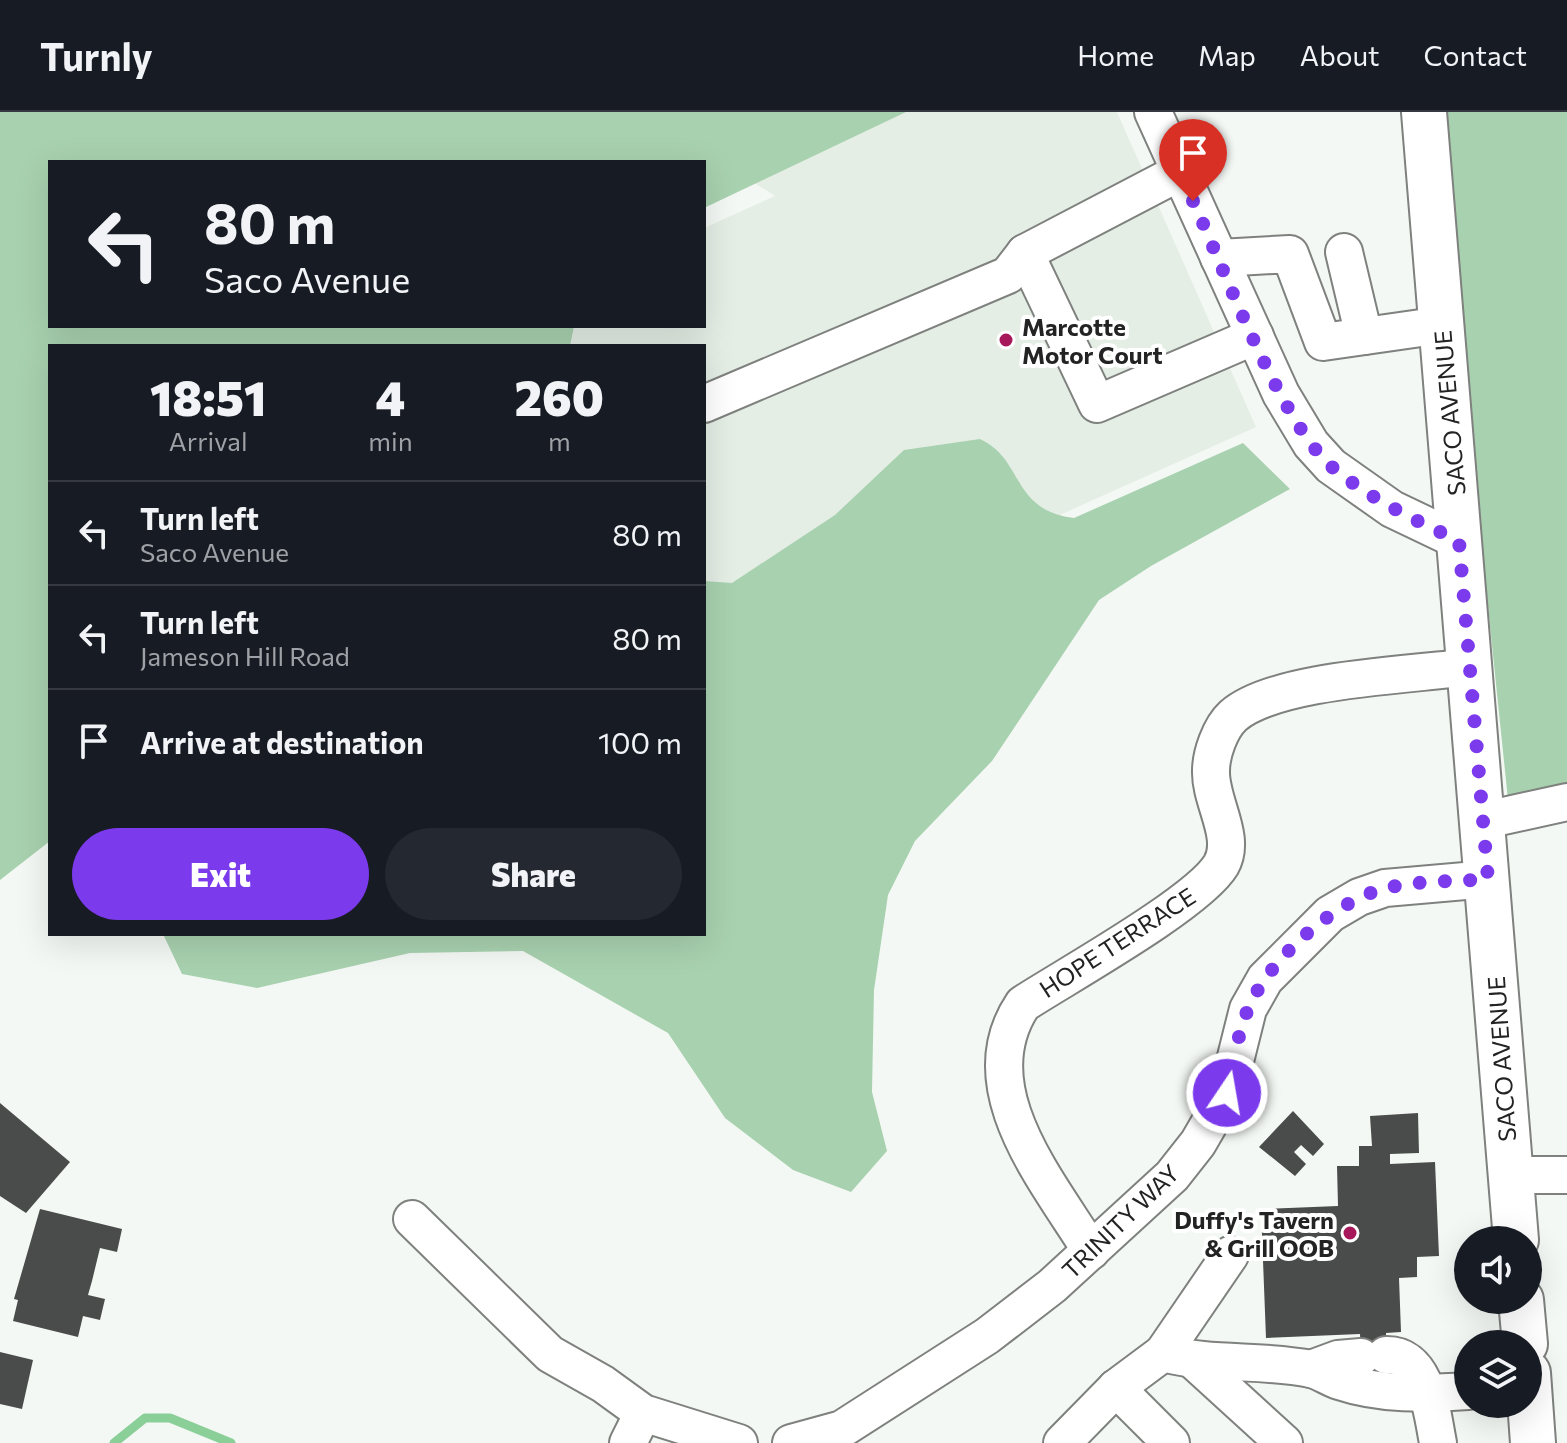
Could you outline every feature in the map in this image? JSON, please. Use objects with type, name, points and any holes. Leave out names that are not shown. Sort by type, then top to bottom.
[{"type":"main road","name":"SACO AVENUE","points":[[1424,112],[1515,1226]]},
{"type":"main road","points":[[1531,1418],[1533,1443]]},
{"type":"street","points":[[1153,112],[1281,394],[1311,444],[1331,466],[1392,509],[1459,541]]},
{"type":"street","points":[[706,403],[1008,275],[1025,253],[1180,172]]},
{"type":"street","points":[[1344,252],[1364,336]]},
{"type":"street","points":[[1025,253],[1097,404],[1255,336]]},
{"type":"street","points":[[1219,258],[1290,254],[1323,342],[1442,325]]},
{"type":"street","name":"HOPE TERRACE","points":[[1091,1251],[1025,1143],[1011,1109],[1002,1058],[1010,1023],[1023,1004],[1166,912],[1201,886],[1220,867],[1227,852],[1225,832],[1212,795],[1211,769],[1216,745],[1231,717],[1286,692],[1469,667]]},
{"type":"street","points":[[1481,821],[1548,809],[1567,802]]},
{"type":"street","name":"TRINITY WAY","points":[[791,1443],[842,1429],[987,1336],[1091,1251],[1172,1176],[1198,1143],[1227,1093],[1248,1009],[1265,979],[1330,914],[1359,897],[1385,888],[1488,879]]},
{"type":"street","points":[[1510,1175],[1567,1175]]},
{"type":"street","points":[[412,1219],[550,1354],[603,1384],[635,1428],[739,1443]]},
{"type":"street","points":[[1179,1357],[1230,1255]]},
{"type":"street","points":[[1311,1369],[1338,1359],[1374,1356],[1399,1356],[1414,1364],[1438,1443]]},
{"type":"street","points":[[1179,1357],[1284,1443]]},
{"type":"street","points":[[1062,1443],[1116,1388],[1179,1357],[1311,1369],[1340,1381],[1426,1396],[1454,1393]]},
{"type":"street","points":[[1116,1388],[1171,1443]]},
{"type":"shaded area","points":[[645,112],[1117,112],[1256,427],[714,670],[706,651],[706,344],[570,344],[563,328],[706,328],[706,227],[775,196]]},
{"type":"green space","points":[[0,112],[906,112],[706,207],[706,160],[48,160],[48,328],[574,328],[570,344],[48,344],[48,843],[0,880]]},
{"type":"green space","points":[[1437,112],[1567,112],[1567,802],[1508,800]]},
{"type":"green space","points":[[980,439],[1005,459],[1028,495],[1039,505],[1053,513],[1074,518],[1243,443],[1290,489],[1151,566],[1099,600],[992,761],[915,841],[888,895],[874,990],[872,1092],[887,1151],[851,1192],[793,1170],[725,1118],[668,1033],[523,951],[410,953],[257,988],[182,974],[164,936],[706,936],[706,581],[732,583],[835,515],[904,450]]},
{"type":"building","points":[[0,1103],[70,1162],[26,1213],[0,1196]]},
{"type":"building","points":[[1293,1111],[1324,1144],[1313,1156],[1301,1145],[1294,1152],[1306,1164],[1295,1176],[1259,1147]]},
{"type":"building","name":"Duffy's Tavern & Grill OOB","points":[[1418,1113],[1419,1153],[1390,1154],[1390,1164],[1435,1162],[1439,1256],[1417,1257],[1417,1277],[1399,1278],[1401,1332],[1386,1333],[1387,1374],[1362,1376],[1360,1334],[1266,1338],[1261,1209],[1338,1206],[1337,1166],[1359,1166],[1359,1146],[1372,1146],[1370,1116]]},
{"type":"building","points":[[40,1209],[122,1229],[117,1252],[100,1248],[88,1295],[105,1299],[100,1320],[83,1316],[78,1337],[13,1321],[18,1300],[14,1299]]},
{"type":"building","points":[[0,1352],[33,1360],[22,1409],[0,1404]]},
{"type":"waterway","points":[[114,1443],[145,1418],[170,1418],[231,1443]]},
{"type":"place","name":"Marcotte Motor Court","points":[[1006,340]]},
{"type":"place","name":"Duffy's Tavern & Grill OOB","points":[[1350,1233]]},
{"type":"route","points":[[1193,201],[1281,394],[1311,444],[1331,466],[1392,509],[1459,541],[1488,879],[1385,888],[1359,897],[1330,914],[1265,979],[1248,1009],[1227,1093]]}]
